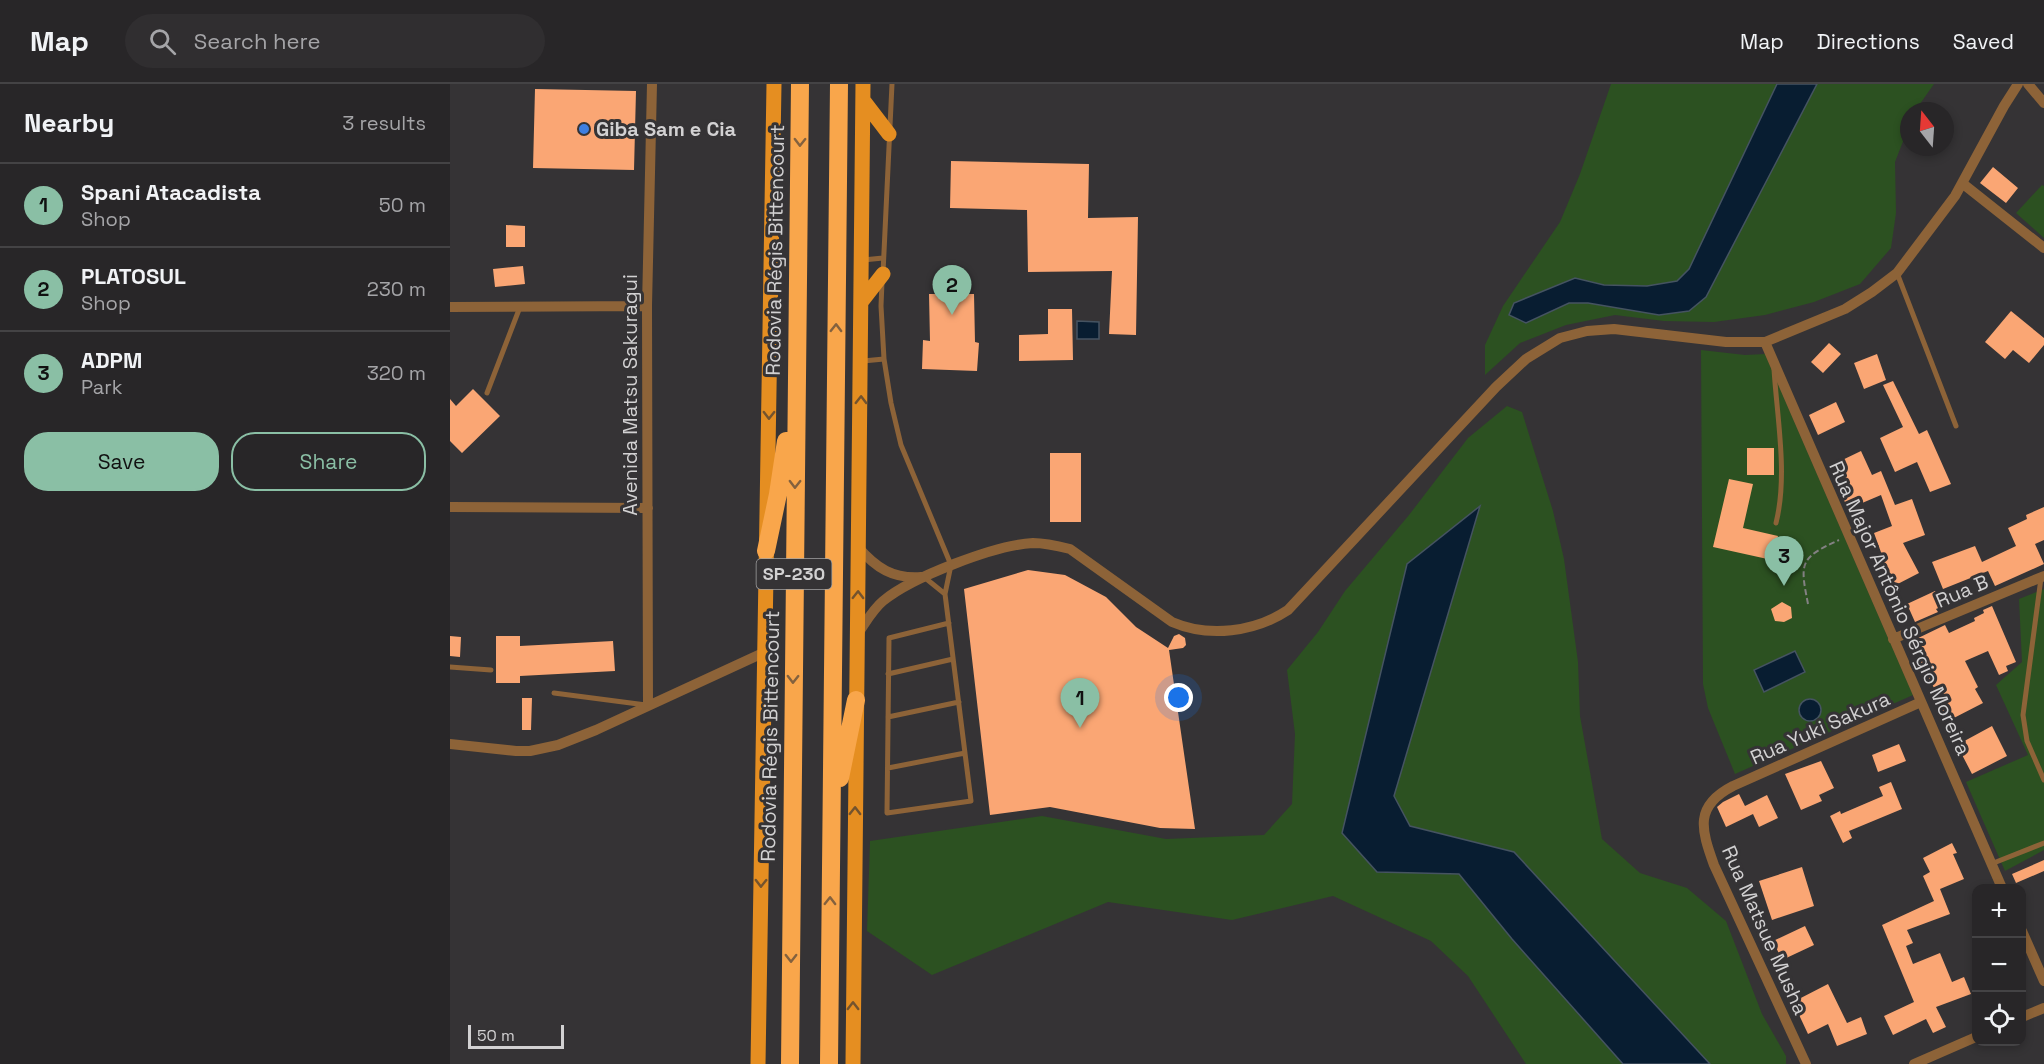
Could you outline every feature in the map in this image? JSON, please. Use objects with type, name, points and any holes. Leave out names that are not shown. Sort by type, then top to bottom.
[{"type":"highway","name":"Rodovia Régis Bittencourt","points":[[790,1064],[800,84]]},
{"type":"highway","name":"SP-230","points":[[829,1064],[839,84]]},
{"type":"highway","points":[[766,550],[780,483],[797,340]]},
{"type":"highway","points":[[831,852],[843,762],[856,700]]},
{"type":"main road","points":[[758,1064],[774,84]]},
{"type":"main road","points":[[853,1064],[863,84]]},
{"type":"main road","points":[[863,100],[889,134]]},
{"type":"main road","points":[[862,300],[883,274]]},
{"type":"street","name":"Avenida Matsu Sakuragui","points":[[648,705],[647,306],[652,84]]},
{"type":"street","points":[[857,635],[881,603],[899,589],[951,565],[1012,546],[1034,543],[1053,544],[1070,549],[1172,622],[1183,627],[1197,631],[1213,631],[1273,620],[1288,610],[1497,387],[1526,360],[1560,338],[1587,330],[1614,329],[1726,342],[1765,342],[1845,309],[1885,284],[1898,273],[1962,183],[2018,84]]},
{"type":"street","points":[[2028,84],[2044,103]]},
{"type":"street","points":[[1962,183],[2044,248]]},
{"type":"street","points":[[450,307],[647,306]]},
{"type":"street","name":"Rua Major Antônio Sérgio Moreira","points":[[1765,342],[2000,884]]},
{"type":"street","points":[[450,507],[648,508]]},
{"type":"street","points":[[858,547],[870,561],[896,576],[924,577]]},
{"type":"street","name":"Rua B","points":[[1893,639],[2042,577]]},
{"type":"street","points":[[450,744],[516,751],[544,748],[586,734],[765,652]]},
{"type":"street","name":"Rua Yuki Sakura","points":[[1733,786],[1921,702]]},
{"type":"street","name":"Rua Matsue Musha","points":[[1733,786],[1718,794],[1705,811],[1702,819],[1705,837],[1714,865],[1806,1064]]},
{"type":"street","points":[[2025,938],[2044,981]]},
{"type":"street","points":[[2026,1015],[2044,1008]]},
{"type":"street","points":[[1914,1064],[1972,1039]]},
{"type":"lane","points":[[892,84],[881,306],[884,359],[901,445],[951,565],[945,594],[949,623],[953,659],[959,702],[971,801],[887,813],[889,638],[949,623]]},
{"type":"lane","points":[[861,260],[883,258]]},
{"type":"lane","points":[[1898,273],[1956,426]]},
{"type":"lane","points":[[487,393],[519,307]]},
{"type":"lane","points":[[861,361],[884,359]]},
{"type":"lane","points":[[1773,362],[1782,481],[1780,508],[1776,522]]},
{"type":"lane","points":[[924,577],[945,594]]},
{"type":"lane","points":[[2042,577],[2024,715],[2027,741],[2044,780]]},
{"type":"lane","points":[[888,674],[953,659]]},
{"type":"lane","points":[[450,667],[491,670]]},
{"type":"lane","points":[[554,693],[648,705]]},
{"type":"lane","points":[[888,717],[959,702]]},
{"type":"lane","points":[[888,768],[965,753]]},
{"type":"lane","points":[[1991,864],[2044,843]]},
{"type":"path","points":[[1808,604],[1802,571],[1805,563],[1810,555],[1848,536]]},
{"type":"green space","points":[[1611,84],[1934,84],[1921,102],[1900,102],[1900,149],[1895,162],[1896,213],[1891,248],[1860,284],[1814,302],[1765,315],[1714,322],[1664,321],[1615,315],[1566,325],[1520,343],[1485,375],[1485,345],[1503,306],[1560,222],[1580,174]]},
{"type":"green space","points":[[2042,185],[2044,186],[2044,238],[2016,213]]},
{"type":"green space","points":[[1701,350],[1745,355],[1765,354],[1913,695],[1735,774],[1708,708],[1703,684]]},
{"type":"green space","points":[[1507,406],[1522,412],[1553,511],[1564,559],[1578,662],[1580,716],[1602,839],[1640,873],[1687,888],[1726,921],[1762,1014],[1786,1056],[1786,1064],[1526,1064],[1468,976],[1431,941],[1333,896],[1232,920],[1108,902],[932,975],[867,931],[870,841],[1042,816],[1166,839],[1264,835],[1292,804],[1295,734],[1287,670],[1318,632],[1345,591],[1409,515],[1468,438]]},
{"type":"green space","points":[[2044,589],[2044,850],[2005,871],[1966,782],[2028,755],[1996,685],[2022,662],[2019,599]]},
{"type":"water","points":[[1777,84],[1817,84],[1706,297],[1689,311],[1659,315],[1588,303],[1569,303],[1526,323],[1509,315],[1514,303],[1575,278],[1604,285],[1647,286],[1677,281],[1689,269]]},
{"type":"water","points":[[1077,321],[1099,322],[1099,339],[1077,339]]},
{"type":"water","points":[[1480,506],[1394,796],[1410,826],[1514,852],[1710,1064],[1623,1064],[1512,939],[1459,874],[1377,872],[1342,833],[1407,564]]},
{"type":"water","points":[[1795,651],[1805,672],[1764,692],[1754,670]]},
{"type":"water","points":[[1810,699],[1818,702],[1821,710],[1818,718],[1810,721],[1802,718],[1799,710],[1802,702]]},
{"type":"building","name":"Giba Sam e Cia","points":[[535,89],[636,91],[634,170],[533,168]]},
{"type":"building","points":[[951,161],[1089,164],[1088,218],[1138,217],[1136,335],[1109,334],[1112,271],[1028,272],[1027,210],[950,208]]},
{"type":"building","points":[[1993,167],[2018,188],[2006,203],[1980,183]]},
{"type":"building","points":[[506,225],[525,226],[525,247],[506,247]]},
{"type":"building","points":[[523,266],[525,284],[495,287],[493,269]]},
{"type":"building","points":[[929,294],[974,294],[975,342],[979,343],[977,371],[922,369],[923,340],[930,341]]},
{"type":"building","points":[[1048,309],[1072,309],[1073,360],[1019,361],[1019,335],[1048,334]]},
{"type":"building","points":[[2011,311],[2044,338],[2044,345],[2029,363],[2013,350],[2005,359],[1985,342]]},
{"type":"building","points":[[1829,343],[1841,354],[1823,373],[1811,362]]},
{"type":"building","points":[[1877,354],[1886,380],[1864,389],[1854,363]]},
{"type":"building","points":[[1893,381],[1919,434],[1927,430],[1951,484],[1930,492],[1917,462],[1895,472],[1880,438],[1903,427],[1883,385]]},
{"type":"building","points":[[473,389],[500,416],[462,453],[450,441],[450,399],[456,406]]},
{"type":"building","points":[[1836,402],[1845,422],[1818,435],[1809,415]]},
{"type":"building","points":[[1747,448],[1774,448],[1774,475],[1747,475]]},
{"type":"building","points":[[1861,451],[1872,475],[1881,471],[1895,505],[1912,499],[1925,535],[1903,543],[1919,573],[1888,589],[1880,574],[1885,571],[1874,533],[1892,526],[1881,495],[1848,509],[1839,489],[1845,487],[1834,464]]},
{"type":"building","points":[[1050,453],[1081,453],[1081,522],[1050,522]]},
{"type":"building","points":[[1729,479],[1753,484],[1743,528],[1778,536],[1772,560],[1713,547]]},
{"type":"building","points":[[2044,507],[2044,540],[2035,544],[2044,564],[1995,586],[1988,571],[1943,589],[1932,562],[1975,546],[1982,562],[2016,546],[2008,528],[2027,519],[2026,515]]},
{"type":"building","points":[[1028,570],[1065,575],[1106,597],[1136,627],[1168,648],[1174,636],[1179,634],[1185,638],[1186,645],[1183,648],[1169,650],[1195,829],[1160,828],[1050,807],[990,815],[964,589]]},
{"type":"building","points":[[1935,591],[1943,606],[1936,609],[1938,612],[1915,622],[1907,604]]},
{"type":"building","points":[[1782,602],[1791,607],[1792,618],[1784,622],[1775,621],[1771,609]]},
{"type":"building","points":[[1992,606],[2016,662],[2006,666],[2008,671],[1999,675],[1988,651],[1965,661],[1978,687],[1975,689],[1983,703],[1948,721],[1942,711],[1945,709],[1910,642],[1945,625],[1949,633],[1975,621],[1974,618],[1984,613],[1983,610]]},
{"type":"building","points":[[450,636],[461,637],[460,657],[450,656]]},
{"type":"building","points":[[496,636],[520,636],[520,646],[613,641],[615,671],[520,676],[520,683],[496,683]]},
{"type":"building","points":[[522,698],[532,698],[531,730],[522,730]]},
{"type":"building","points":[[1992,726],[2007,756],[1972,774],[1957,745]]},
{"type":"building","points":[[1899,744],[1906,761],[1878,772],[1872,755]]},
{"type":"building","points":[[1821,761],[1834,788],[1819,795],[1822,801],[1801,810],[1785,774]]},
{"type":"building","points":[[1891,782],[1902,809],[1849,831],[1852,838],[1843,843],[1830,816],[1840,811],[1841,814],[1883,796],[1879,787]]},
{"type":"building","points":[[1739,794],[1745,806],[1767,795],[1778,818],[1759,827],[1753,814],[1726,827],[1717,807]]},
{"type":"building","points":[[1952,843],[1957,853],[1953,854],[1964,879],[1940,889],[1950,914],[1907,930],[1913,943],[1906,946],[1913,964],[1940,953],[1952,982],[1964,977],[1971,994],[1936,1007],[1946,1027],[1933,1033],[1926,1019],[1893,1035],[1884,1016],[1914,1002],[1882,925],[1934,901],[1923,876],[1930,872],[1923,858]]},
{"type":"building","points":[[2044,860],[2044,871],[2016,883],[2012,874]]},
{"type":"building","points":[[1802,867],[1814,906],[1772,920],[1759,881]]},
{"type":"building","points":[[1805,926],[1814,945],[1782,960],[1773,941]]},
{"type":"building","points":[[1828,984],[1847,1023],[1861,1017],[1867,1034],[1837,1046],[1828,1024],[1808,1034],[1793,1002]]},
{"type":"place","name":"Giba Sam e Cia","points":[[584,129]]},
{"type":"place","name":"PLATOSUL","points":[[952,315]]},
{"type":"place","name":"ADPM","points":[[1784,586]]},
{"type":"place","name":"Spani Atacadista","points":[[1080,728]]}]
